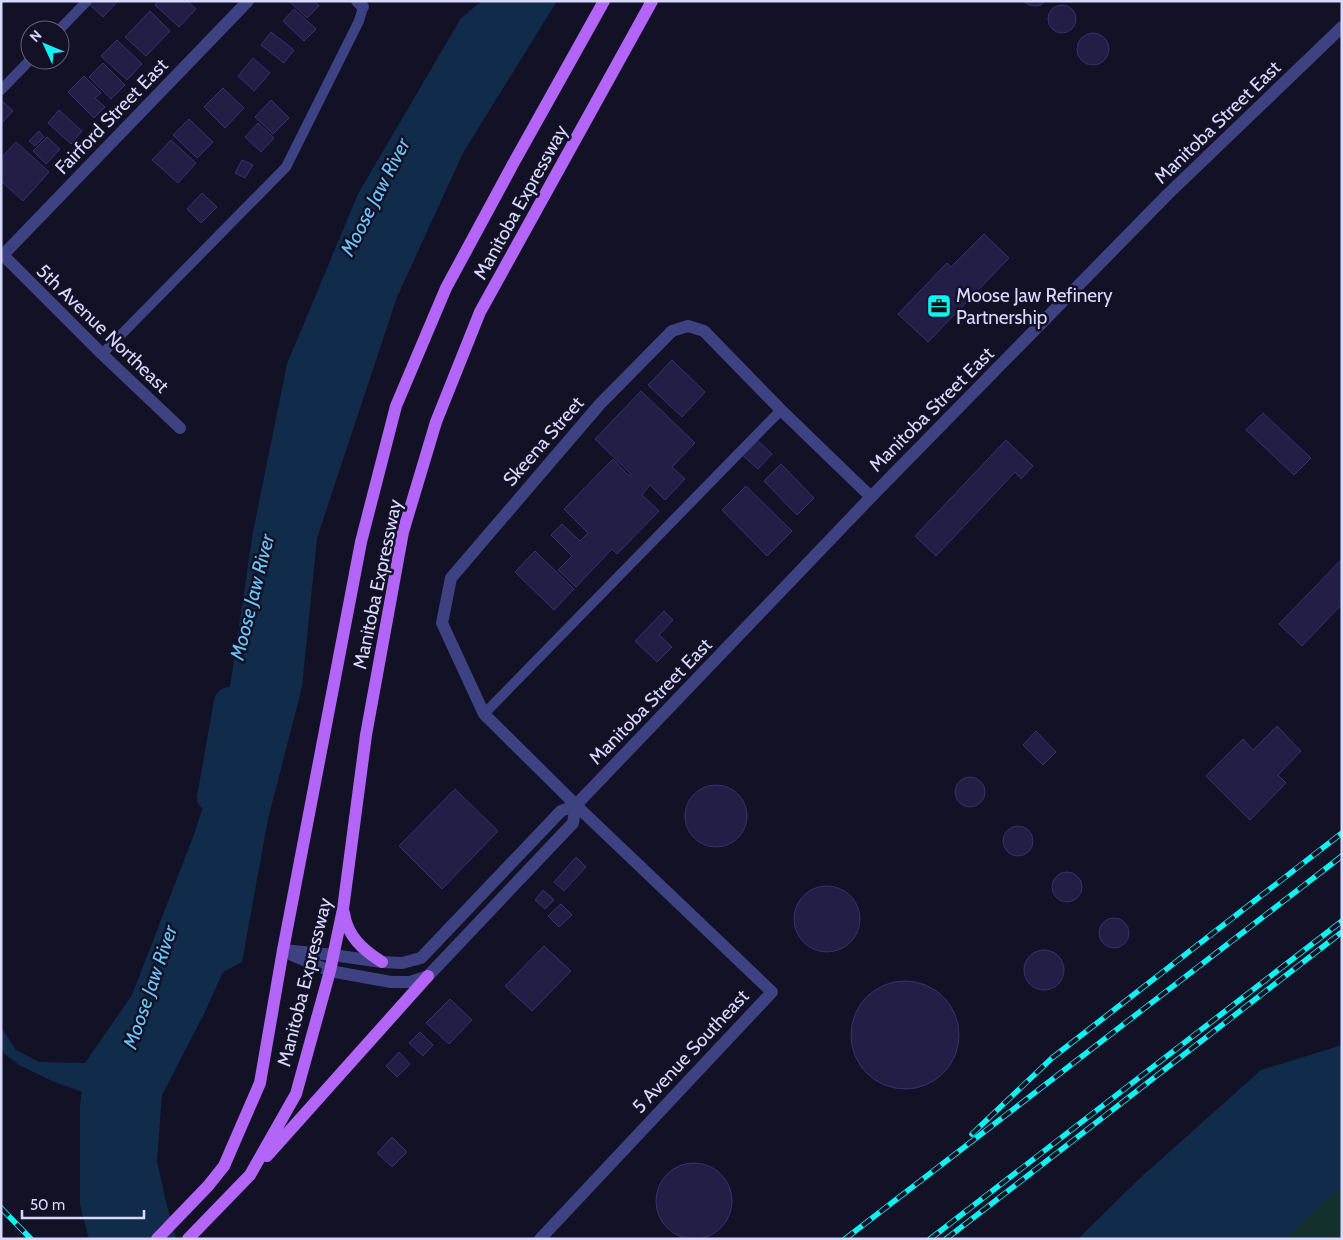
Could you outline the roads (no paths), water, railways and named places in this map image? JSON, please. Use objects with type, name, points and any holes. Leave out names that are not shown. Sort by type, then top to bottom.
[{"type":"main road","name":"Manitoba Expressway","points":[[157,1239],[208,1186],[224,1166],[260,1084],[283,950],[361,542],[396,406],[446,288],[604,1]]},
{"type":"main road","name":"Manitoba Expressway","points":[[188,1239],[250,1175],[296,1094],[330,971],[343,908],[366,736],[403,532],[436,422],[480,312],[652,1]]},
{"type":"main road","points":[[343,908],[346,923],[352,937],[369,954],[382,962]]},
{"type":"main road","points":[[250,1175],[428,976]]},
{"type":"street","name":"Fairford Street East","points":[[2,255],[248,1]]},
{"type":"street","name":"Manitoba Street East","points":[[428,976],[573,823],[580,808],[871,497],[1167,195],[1342,27]]},
{"type":"street","name":"5th Avenue Northeast","points":[[2,255],[180,428]]},
{"type":"street","name":"Skeena Street","points":[[484,714],[442,623],[451,578],[600,404],[672,331],[688,326],[704,331],[781,410],[871,497]]},
{"type":"street","points":[[484,714],[580,808]]},
{"type":"street","name":"Manitoba Street East","points":[[283,950],[382,962],[402,963],[421,958],[561,811],[580,808]]},
{"type":"street","name":"5 Avenue Southeast","points":[[540,1239],[772,992],[580,808]]},
{"type":"street","points":[[283,950],[330,971],[391,982],[410,982],[428,976]]},
{"type":"lane","points":[[69,20],[87,1]]},
{"type":"lane","points":[[102,354],[286,167],[359,21],[360,4]]},
{"type":"lane","points":[[1,90],[20,70]]},
{"type":"lane","points":[[484,714],[781,410]]},
{"type":"water","points":[[482,1],[557,1],[463,153],[397,297],[317,538],[302,687],[268,819],[242,962],[223,972],[203,1016],[162,1095],[157,1161],[176,1239],[89,1239],[80,1205],[80,1105],[82,1092],[52,1081],[19,1065],[1,1051],[1,1027],[16,1050],[39,1062],[85,1063],[132,995],[195,832],[220,754],[253,532],[287,364],[358,194],[461,18]]},
{"type":"water","points":[[1342,1045],[1342,1185],[1286,1239],[1078,1239],[1139,1179],[1261,1070]]},
{"type":"waterway","name":"Moose Jaw River","points":[[212,797],[229,702]]},
{"type":"railway","points":[[972,1134],[1052,1058],[1342,833]]},
{"type":"railway","points":[[845,1239],[1342,856]]},
{"type":"railway","points":[[930,1239],[1342,921]]},
{"type":"railway","points":[[946,1239],[1342,932]]},
{"type":"railway","points":[[1,1208],[31,1239]]},
{"type":"place","name":"Moose Jaw Refinery Partnership","points":[[939,306]]}]
